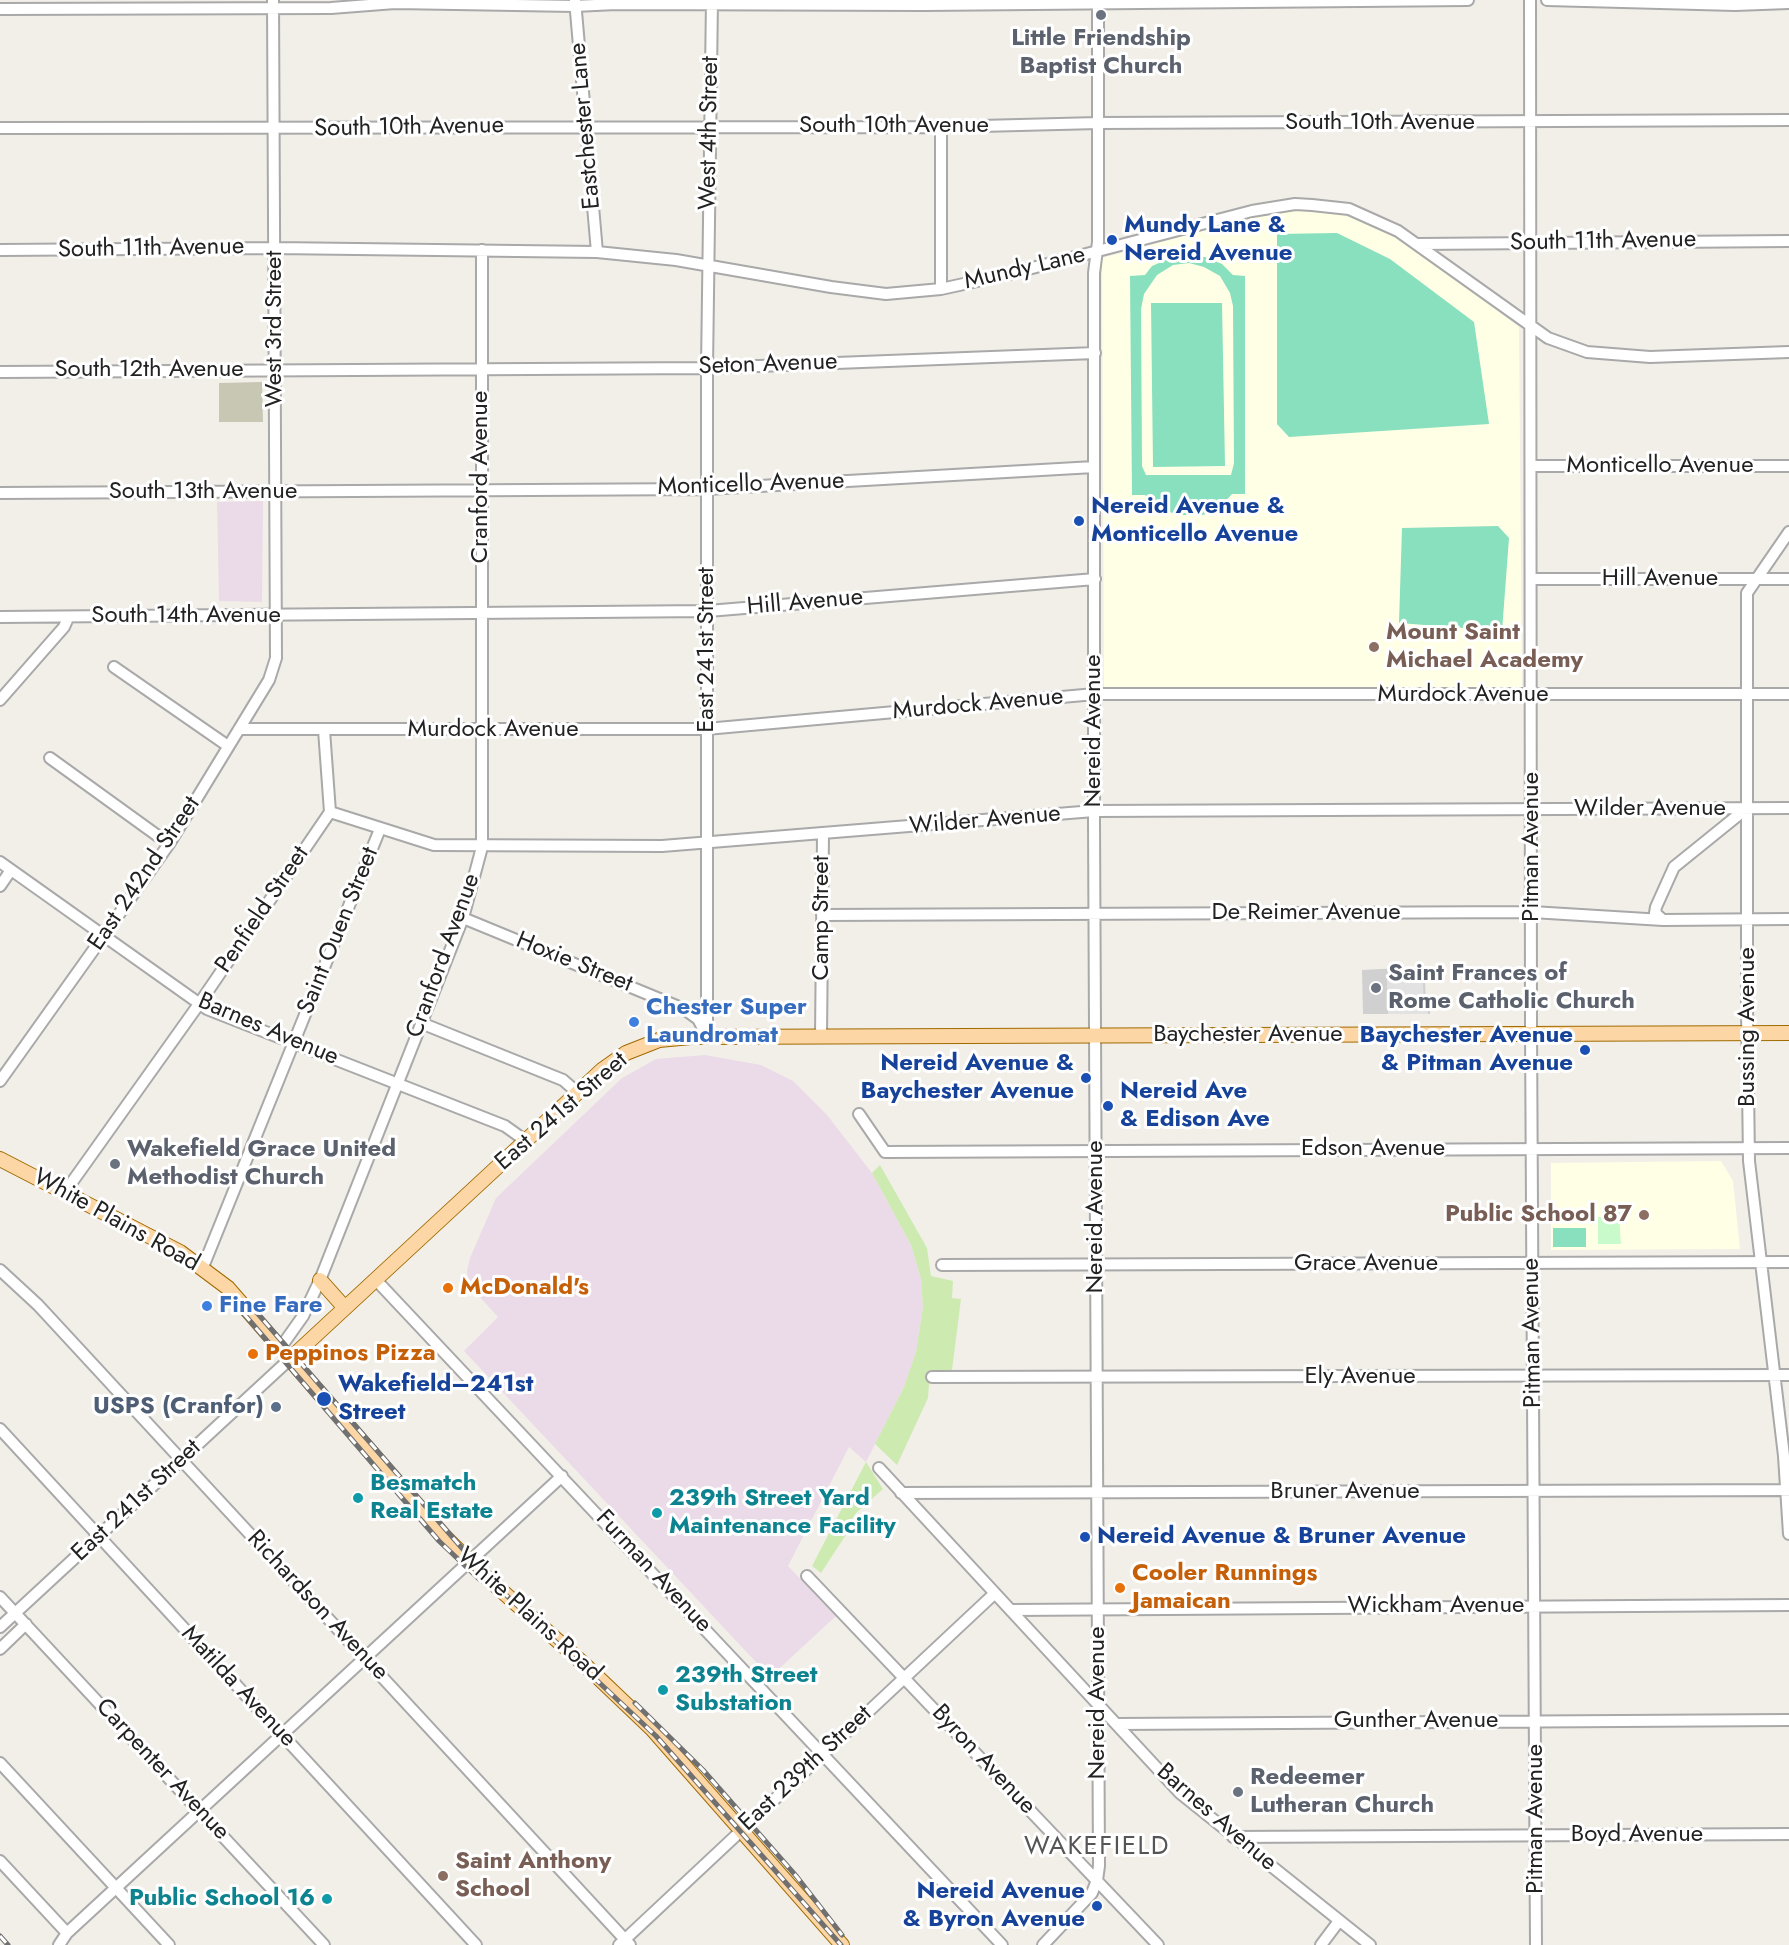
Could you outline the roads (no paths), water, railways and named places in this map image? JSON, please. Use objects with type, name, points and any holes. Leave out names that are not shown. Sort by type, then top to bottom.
[{"type":"main road","name":"Baychester Avenue","points":[[707,1037],[1789,1033]]},
{"type":"main road","name":"East 241st Street","points":[[291,1358],[609,1064],[634,1049],[669,1038],[707,1037]]},
{"type":"main road","name":"White Plains Road","points":[[0,1159],[167,1244],[203,1267],[238,1298],[469,1562],[626,1703],[674,1753],[842,1945]]},
{"type":"main road","points":[[320,1280],[345,1308]]},
{"type":"street","points":[[0,9],[273,4],[332,8],[395,3],[1468,0]]},
{"type":"street","name":"Pitman Avenue","points":[[1530,0],[1531,1035],[1536,1945]]},
{"type":"street","points":[[1547,0],[1735,5],[1789,3]]},
{"type":"street","name":"Nereid Avenue","points":[[1097,1880],[1094,467],[1098,1]]},
{"type":"street","name":"West 4th Street","points":[[707,266],[712,2]]},
{"type":"street","name":"Eastchester Lane","points":[[575,3],[597,252]]},
{"type":"street","name":"West 3rd Street","points":[[273,4],[276,658]]},
{"type":"street","name":"South 10th Avenue","points":[[0,128],[941,127],[1098,123],[1531,123],[1789,120]]},
{"type":"street","points":[[941,127],[941,289]]},
{"type":"street","name":"Mundy Lane","points":[[482,250],[633,254],[886,294],[941,289],[1096,252],[1252,211],[1295,204],[1349,209],[1364,214],[1417,244],[1530,325],[1559,343],[1587,352],[1609,355],[1789,351]]},
{"type":"street","name":"South 11th Avenue","points":[[1417,244],[1789,241]]},
{"type":"street","name":"South 11th Avenue","points":[[0,250],[275,248],[482,250]]},
{"type":"street","name":"Cranford Avenue","points":[[281,1347],[303,1316],[320,1280],[463,918],[482,847],[482,250]]},
{"type":"street","name":"East 241st Street","points":[[707,266],[707,1037]]},
{"type":"street","name":"Seton Avenue","points":[[442,369],[707,368],[1095,353]]},
{"type":"street","name":"South 12th Avenue","points":[[0,372],[442,369]]},
{"type":"street","name":"Monticello Avenue","points":[[1531,466],[1789,466]]},
{"type":"street","name":"Monticello Avenue","points":[[406,492],[707,489],[1094,467]]},
{"type":"street","name":"South 13th Avenue","points":[[0,494],[406,492]]},
{"type":"street","name":"Bussing Avenue","points":[[1789,532],[1748,593],[1747,1033],[1749,1148],[1760,1263],[1788,1491],[1789,1534]]},
{"type":"street","name":"Hill Avenue","points":[[371,614],[708,611],[1095,579]]},
{"type":"street","name":"Hill Avenue","points":[[1532,579],[1789,579]]},
{"type":"street","name":"South 14th Avenue","points":[[0,617],[371,614]]},
{"type":"street","points":[[0,700],[64,627],[68,618]]},
{"type":"street","name":"East 242nd Street","points":[[0,1081],[169,844],[269,680],[276,658]]},
{"type":"street","points":[[114,667],[228,747]]},
{"type":"street","name":"Murdock Avenue","points":[[239,729],[706,729],[1095,694],[1789,694]]},
{"type":"street","points":[[324,730],[330,812]]},
{"type":"street","points":[[50,758],[169,844]]},
{"type":"street","points":[[1663,920],[1655,913],[1656,907],[1674,867],[1748,808]]},
{"type":"street","name":"Wilder Avenue","points":[[330,812],[434,845],[482,847],[707,845],[1094,812],[1789,808]]},
{"type":"street","name":"Penfield Street","points":[[65,1192],[199,1004],[330,812]]},
{"type":"street","name":"Saint Ouen Street","points":[[203,1267],[380,829]]},
{"type":"street","name":"Camp Street","points":[[821,1037],[823,834]]},
{"type":"street","name":"Barnes Avenue","points":[[0,862],[199,1004],[505,1126],[526,1141]]},
{"type":"street","points":[[0,886],[11,870]]},
{"type":"street","name":"De Reimer Avenue","points":[[822,915],[1532,912],[1663,920],[1789,919]]},
{"type":"street","name":"Hoxie Street","points":[[463,918],[684,1009],[698,1019],[707,1037]]},
{"type":"street","points":[[421,1023],[563,1080],[578,1092]]},
{"type":"street","name":"Edson Avenue","points":[[859,1114],[885,1152],[1789,1148]]},
{"type":"street","name":"Grace Avenue","points":[[942,1265],[1789,1262]]},
{"type":"street","name":"Richardson Avenue","points":[[0,1270],[38,1305],[365,1658],[624,1943]]},
{"type":"street","name":"Furman Avenue","points":[[376,1280],[1002,1945]]},
{"type":"street","name":"East 241st Street","points":[[0,1627],[291,1358]]},
{"type":"street","name":"Ely Avenue","points":[[932,1377],[1789,1375]]},
{"type":"street","name":"Matilda Avenue","points":[[0,1429],[476,1945]]},
{"type":"street","name":"Barnes Avenue","points":[[879,1468],[1180,1793],[1370,1945]]},
{"type":"street","points":[[60,1945],[68,1933],[116,1888],[562,1476]]},
{"type":"street","name":"Bruner Avenue","points":[[901,1493],[1788,1491]]},
{"type":"street","name":"Byron Avenue","points":[[807,1576],[1158,1945]]},
{"type":"street","name":"East 239th Street","points":[[624,1943],[741,1830],[994,1594]]},
{"type":"street","name":"Carpenter Avenue","points":[[1,1601],[26,1624],[324,1945]]},
{"type":"street","name":"Wickham Avenue","points":[[1011,1610],[1098,1607],[1789,1605]]},
{"type":"street","points":[[0,1649],[26,1624]]},
{"type":"street","name":"Gunther Avenue","points":[[1116,1724],[1789,1720]]},
{"type":"street","points":[[0,1763],[169,1945]]},
{"type":"street","name":"Boyd Avenue","points":[[1233,1837],[1789,1834]]},
{"type":"street","points":[[0,1861],[68,1933]]},
{"type":"street","points":[[1043,1945],[1092,1893],[1097,1880]]},
{"type":"street","points":[[1321,1945],[1339,1922]]},
{"type":"railway","points":[[252,1307],[488,1578],[656,1736],[841,1945]]},
{"type":"railway","points":[[244,1314],[439,1541],[479,1579]]},
{"type":"railway","points":[[635,1703],[703,1770],[797,1877],[842,1935]]},
{"type":"railway","points":[[0,1936],[8,1945]]},
{"type":"place","name":"Little Friendship Baptist Church","points":[[1101,15]]},
{"type":"place","name":"Mundy Lane & Nereid Avenue","points":[[1112,240]]},
{"type":"place","name":"Nereid Avenue & Monticello Avenue","points":[[1079,521]]},
{"type":"place","name":"Mount Saint Michael Academy","points":[[1374,647]]},
{"type":"place","name":"Saint Frances of Rome Catholic Church","points":[[1376,988]]},
{"type":"place","name":"Chester Super Laundromat","points":[[634,1022]]},
{"type":"place","name":"Baychester Avenue & Pitman Avenue","points":[[1585,1050]]},
{"type":"place","name":"Nereid Avenue & Baychester Avenue","points":[[1086,1078]]},
{"type":"place","name":"Nereid Ave & Edison Ave","points":[[1108,1106]]},
{"type":"place","name":"Wakefield Grace United Methodist Church","points":[[115,1164]]},
{"type":"place","name":"Public School 87","points":[[1644,1215]]},
{"type":"place","name":"McDonald's","points":[[448,1288]]},
{"type":"place","name":"Fine Fare","points":[[207,1306]]},
{"type":"place","name":"Peppinos Pizza","points":[[253,1354]]},
{"type":"place","name":"Wakefield–241st Street","points":[[324,1399]]},
{"type":"place","name":"USPS (Cranfor)","points":[[276,1407]]},
{"type":"place","name":"Besmatch Real Estate","points":[[358,1498]]},
{"type":"place","name":"239th Street Yard Maintenance Facility","points":[[657,1513]]},
{"type":"place","name":"Nereid Avenue & Bruner Avenue","points":[[1085,1537]]},
{"type":"place","name":"Cooler Runnings Jamaican","points":[[1120,1588]]},
{"type":"place","name":"239th Street Substation","points":[[663,1690]]},
{"type":"place","name":"Redeemer Lutheran Church","points":[[1238,1792]]},
{"type":"place","name":"Saint Anthony School","points":[[443,1876]]},
{"type":"place","name":"Public School 16","points":[[327,1899]]},
{"type":"place","name":"Nereid Avenue & Byron Avenue","points":[[1097,1906]]},
{"type":"district","name":"WAKEFIELD","points":[[1097,1848]]}]
